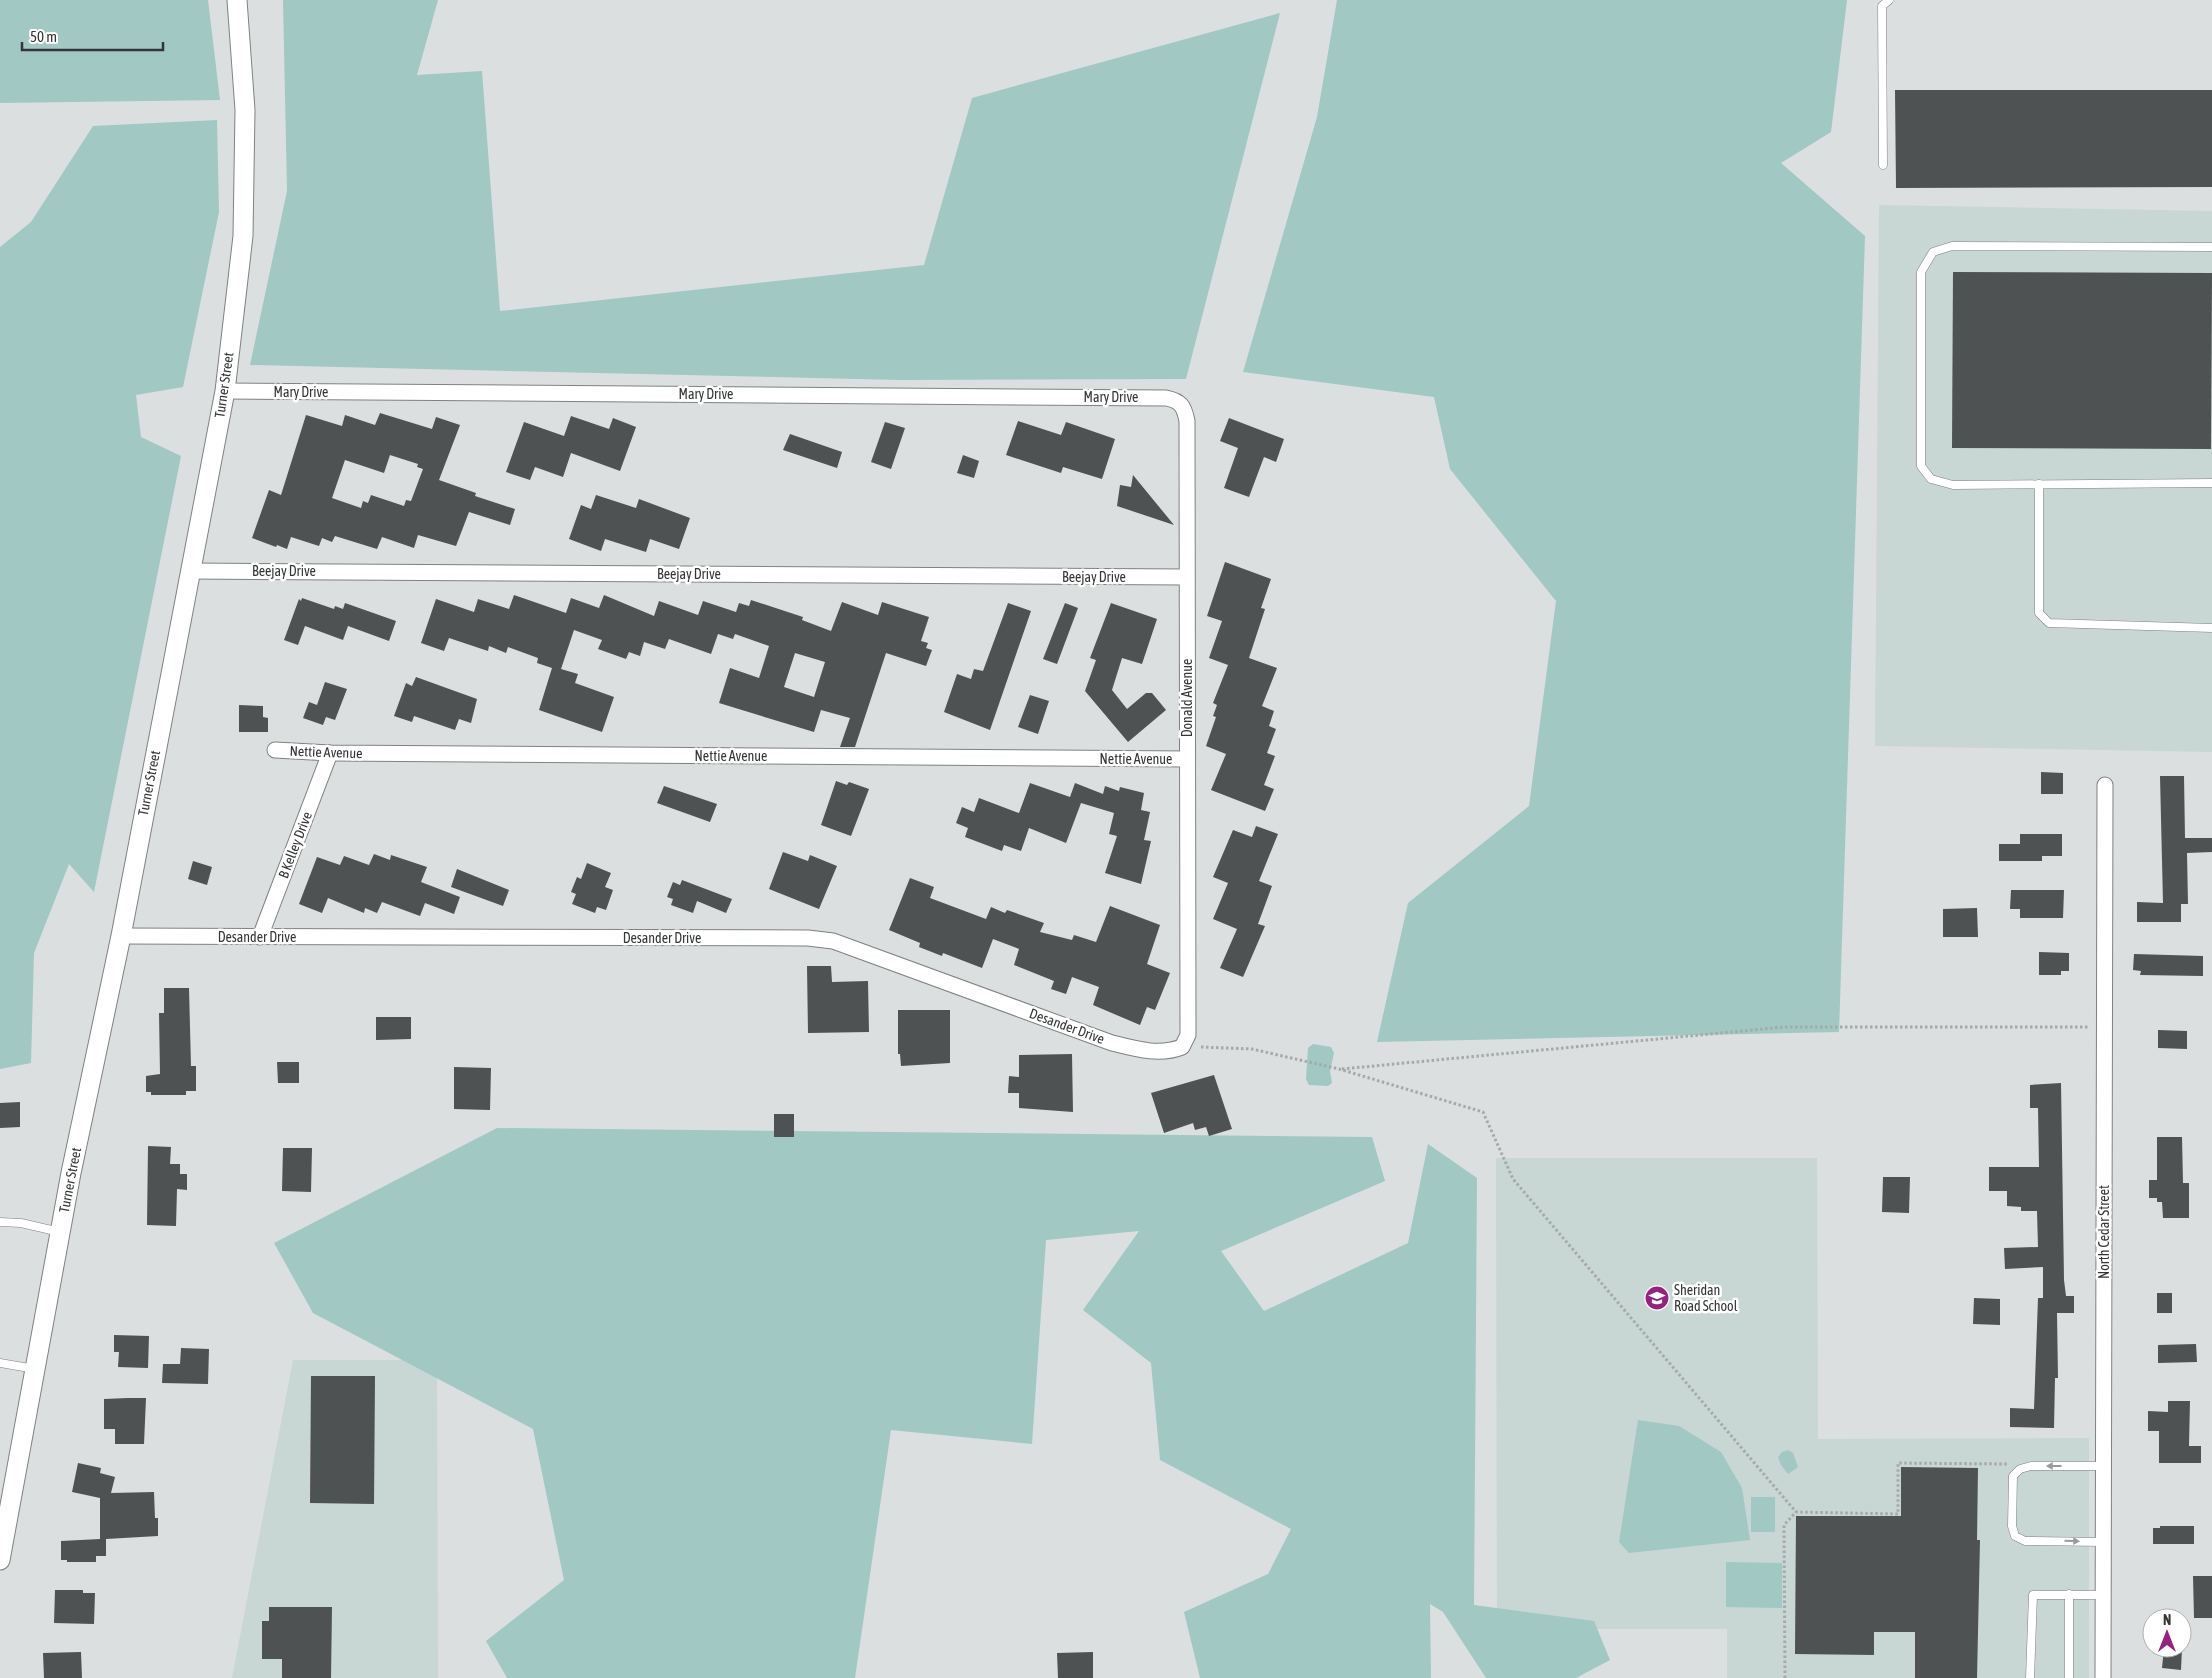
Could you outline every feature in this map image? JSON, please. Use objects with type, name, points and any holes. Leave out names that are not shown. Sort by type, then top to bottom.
[{"type":"street","name":"Turner Street","points":[[0,1560],[60,1232],[121,936],[225,391],[243,236],[245,110],[237,0]]},
{"type":"street","name":"Mary Drive","points":[[225,391],[1166,398],[1177,400],[1184,408]]},
{"type":"street","name":"Donald Avenue","points":[[1182,1047],[1188,1035],[1187,421],[1184,408]]},
{"type":"street","name":"Beejay Drive","points":[[191,571],[1186,577]]},
{"type":"street","name":"Nettie Avenue","points":[[275,750],[330,753],[1187,759]]},
{"type":"street","name":"B Kelley Drive","points":[[260,937],[330,753]]},
{"type":"street","name":"North Cedar Street","points":[[2103,1678],[2105,785]]},
{"type":"street","name":"Desander Drive","points":[[121,936],[798,938],[833,940],[1112,1043],[1140,1050],[1169,1052],[1182,1047]]},
{"type":"lane","points":[[1883,165],[1882,6],[1889,0]]},
{"type":"lane","points":[[2212,247],[1952,246],[1934,252],[1921,272],[1921,466],[1931,479],[1953,485],[2212,483]]},
{"type":"lane","points":[[2038,484],[2039,613],[2049,623],[2212,628]]},
{"type":"lane","points":[[0,1222],[21,1222],[60,1232]]},
{"type":"lane","points":[[0,1363],[35,1370]]},
{"type":"lane","points":[[2103,1466],[2031,1466],[2020,1469],[2013,1476],[2012,1526],[2015,1536],[2025,1541],[2103,1542]]},
{"type":"lane","points":[[2030,1678],[2031,1599],[2036,1594],[2103,1595]]},
{"type":"lane","points":[[2069,1594],[2069,1678]]},
{"type":"path","points":[[1339,1069],[1784,1027],[2104,1027]]},
{"type":"path","points":[[1182,1047],[1252,1049],[1339,1069],[1483,1112],[1513,1179],[1796,1512]]},
{"type":"path","points":[[1785,1678],[1784,1525],[1796,1512],[1898,1514],[1898,1463],[2004,1463],[2020,1469]]},
{"type":"shaded area","points":[[0,0],[208,0],[220,100],[0,103]]},
{"type":"shaded area","points":[[283,0],[438,0],[417,75],[482,71],[500,311],[924,265],[972,98],[1280,13],[1186,379],[900,380],[250,365],[287,191]]},
{"type":"shaded area","points":[[1337,0],[1847,0],[1831,132],[1781,163],[1865,236],[1839,1032],[1377,1042],[1408,903],[1529,806],[1556,601],[1450,469],[1434,397],[1243,372],[1317,117]]},
{"type":"shaded area","points":[[217,120],[219,212],[183,387],[136,395],[141,437],[181,456],[94,892],[69,864],[34,953],[31,1063],[0,1069],[0,247],[31,222],[93,126]]},
{"type":"shaded area","points":[[1879,205],[2212,211],[2212,752],[1875,746]]},
{"type":"shaded area","points":[[1313,1044],[1331,1047],[1334,1053],[1330,1071],[1332,1083],[1328,1086],[1309,1085],[1306,1079],[1308,1048]]},
{"type":"shaded area","points":[[497,1128],[1372,1137],[1385,1181],[1221,1251],[1264,1311],[1408,1243],[1428,1144],[1477,1178],[1474,1605],[1594,1621],[1610,1660],[1576,1678],[1486,1678],[1443,1612],[1430,1604],[1431,1678],[1200,1678],[1184,1612],[1268,1574],[1291,1529],[1160,1460],[1151,1363],[1083,1310],[1139,1231],[1046,1240],[1032,1444],[891,1430],[855,1678],[507,1678],[486,1641],[564,1580],[533,1429],[313,1313],[274,1243]]},
{"type":"shaded area","name":"Sheridan Road School","points":[[1496,1158],[1817,1158],[1818,1439],[2089,1438],[2089,1678],[1727,1678],[1727,1629],[1497,1629]]},
{"type":"shaded area","points":[[293,1360],[437,1360],[438,1678],[232,1678]]},
{"type":"shaded area","points":[[1638,1420],[1679,1426],[1721,1452],[1742,1488],[1750,1540],[1629,1553],[1619,1542]]},
{"type":"shaded area","points":[[1788,1450],[1793,1453],[1798,1467],[1788,1474],[1778,1457],[1782,1452]]},
{"type":"shaded area","points":[[1751,1497],[1775,1497],[1775,1532],[1751,1532]]},
{"type":"shaded area","points":[[1726,1562],[1782,1563],[1782,1608],[1726,1607]]},
{"type":"building","points":[[1895,90],[2212,90],[2212,187],[1896,188]]},
{"type":"building","points":[[1953,272],[2212,273],[2211,449],[1952,448]]},
{"type":"building","points":[[380,413],[432,429],[436,417],[460,425],[439,480],[476,493],[475,496],[515,509],[510,525],[469,512],[456,546],[418,535],[414,548],[382,537],[377,549],[335,536],[332,542],[322,538],[319,546],[291,537],[287,549],[252,538],[269,490],[281,495],[306,415],[342,426],[345,415],[375,425]],"holes":[[[390,455],[418,464],[417,467],[423,469],[411,501],[406,500],[404,506],[371,495],[368,503],[363,501],[361,508],[332,498],[345,460],[384,473]]]},
{"type":"building","points":[[571,416],[609,429],[613,418],[636,427],[620,471],[571,453],[563,477],[535,467],[530,480],[506,472],[524,422],[564,436]]},
{"type":"building","points":[[1229,418],[1284,439],[1276,462],[1264,457],[1249,497],[1224,488],[1238,448],[1220,441]]},
{"type":"building","points":[[1018,421],[1061,435],[1066,422],[1115,439],[1102,479],[1063,467],[1061,473],[1006,455]]},
{"type":"building","points":[[885,422],[905,428],[891,469],[871,462]]},
{"type":"building","points":[[790,434],[842,452],[837,468],[783,450]]},
{"type":"building","points":[[963,455],[979,461],[974,478],[957,473]]},
{"type":"building","points":[[1133,475],[1174,525],[1117,506],[1120,485],[1131,487]]},
{"type":"building","points":[[596,495],[636,508],[639,499],[690,518],[679,549],[650,539],[646,552],[605,539],[601,551],[569,539],[581,505],[591,509]]},
{"type":"building","points":[[1225,562],[1271,579],[1261,608],[1265,609],[1249,658],[1277,668],[1262,706],[1274,711],[1269,726],[1276,729],[1267,753],[1275,756],[1264,785],[1274,789],[1265,811],[1211,790],[1226,754],[1206,746],[1216,717],[1213,716],[1217,705],[1213,703],[1228,665],[1209,658],[1222,621],[1207,616]]},
{"type":"building","points":[[514,595],[566,613],[571,598],[599,608],[604,595],[654,616],[659,601],[698,615],[703,601],[736,612],[739,603],[749,606],[751,600],[803,617],[802,620],[831,631],[842,602],[878,615],[882,602],[929,617],[921,641],[928,643],[926,648],[932,650],[926,666],[886,653],[855,747],[840,747],[850,718],[821,710],[814,732],[719,703],[730,668],[759,678],[769,646],[735,634],[733,639],[718,634],[711,654],[669,639],[665,649],[644,642],[640,656],[629,652],[626,659],[598,649],[602,640],[574,630],[561,669],[578,674],[575,683],[614,697],[602,732],[539,710],[552,668],[537,663],[538,658],[508,647],[506,653],[489,646],[488,651],[449,638],[444,651],[421,643],[436,599],[474,612],[478,599],[509,609]],"holes":[[[795,653],[825,662],[814,697],[784,687]]]},
{"type":"building","points":[[302,598],[334,609],[335,606],[343,609],[345,603],[396,621],[389,641],[348,626],[343,640],[305,626],[298,645],[284,640],[299,599],[301,601]]},
{"type":"building","points":[[1008,603],[1031,611],[990,730],[944,712],[957,674],[971,679],[974,669],[983,671]]},
{"type":"building","points":[[1065,603],[1078,608],[1057,664],[1043,659]]},
{"type":"building","points":[[1111,603],[1157,619],[1142,664],[1122,658],[1112,690],[1127,709],[1146,693],[1152,693],[1166,710],[1128,742],[1085,691],[1096,660],[1090,658]]},
{"type":"building","points":[[416,677],[477,699],[471,723],[459,719],[455,730],[414,716],[412,722],[394,716],[406,683],[412,686]]},
{"type":"building","points":[[325,682],[347,689],[335,720],[326,717],[323,725],[303,718],[309,702],[317,705]]},
{"type":"building","points":[[1030,695],[1049,701],[1038,734],[1018,727]]},
{"type":"building","points":[[239,705],[263,706],[263,717],[268,718],[268,732],[239,732]]},
{"type":"building","points":[[2041,772],[2063,773],[2063,794],[2041,794]]},
{"type":"building","points":[[2160,776],[2184,776],[2185,838],[2212,838],[2212,852],[2187,853],[2188,904],[2181,904],[2181,922],[2137,922],[2137,902],[2163,903]]},
{"type":"building","points":[[836,781],[847,785],[849,782],[869,789],[851,836],[821,825]]},
{"type":"building","points":[[1030,783],[1070,797],[1075,783],[1103,794],[1105,786],[1119,791],[1120,787],[1144,793],[1141,810],[1150,812],[1144,840],[1151,841],[1141,884],[1105,873],[1117,836],[1109,834],[1114,813],[1081,803],[1066,843],[1029,828],[1021,851],[1004,845],[1002,851],[965,837],[968,828],[956,823],[962,807],[974,812],[979,798],[1019,813]]},
{"type":"building","points":[[664,786],[717,804],[710,822],[657,803]]},
{"type":"building","points":[[1256,826],[1278,834],[1259,881],[1272,886],[1258,924],[1265,926],[1243,977],[1220,968],[1237,929],[1213,919],[1228,883],[1213,877],[1233,830],[1252,837]]},
{"type":"building","points":[[2020,834],[2062,834],[2062,856],[2042,856],[2042,861],[1999,861],[1999,844],[2020,844]]},
{"type":"building","points":[[783,852],[808,861],[810,855],[837,866],[819,909],[769,889]]},
{"type":"building","points":[[374,854],[390,860],[391,855],[427,867],[421,882],[460,897],[454,914],[425,903],[420,916],[382,902],[377,913],[365,908],[364,913],[328,898],[322,913],[299,904],[317,857],[340,865],[344,856],[369,865]]},
{"type":"building","points":[[193,861],[212,867],[207,885],[188,879]]},
{"type":"building","points":[[587,863],[611,873],[605,887],[613,890],[606,910],[597,907],[595,913],[572,904],[576,894],[571,892],[577,877],[581,879]]},
{"type":"building","points":[[457,869],[509,890],[503,906],[451,887]]},
{"type":"building","points":[[910,878],[934,887],[930,898],[986,919],[991,907],[1005,913],[1007,910],[1044,923],[1040,932],[1072,940],[1074,935],[1096,942],[1110,906],[1160,925],[1147,964],[1170,973],[1155,1010],[1147,1007],[1140,1025],[1093,1005],[1099,987],[1072,977],[1066,994],[1051,989],[1054,981],[1014,965],[1019,949],[993,939],[982,968],[943,953],[942,956],[919,947],[920,943],[889,930]]},
{"type":"building","points":[[682,880],[732,899],[726,913],[697,901],[693,913],[671,905],[673,899],[667,897],[673,882],[680,885]]},
{"type":"building","points":[[2011,890],[2064,890],[2063,918],[2020,918],[2020,909],[2010,909]]},
{"type":"building","points":[[1977,908],[1978,937],[1943,937],[1943,909]]},
{"type":"building","points":[[2039,952],[2069,953],[2069,971],[2061,971],[2061,975],[2039,975]]},
{"type":"building","points":[[2134,954],[2203,956],[2203,976],[2140,975],[2141,971],[2133,970]]},
{"type":"building","points":[[807,966],[831,966],[832,982],[868,981],[869,1032],[808,1033]]},
{"type":"building","points":[[164,988],[189,988],[191,1066],[196,1066],[196,1091],[186,1091],[186,1095],[151,1095],[151,1092],[146,1092],[146,1076],[160,1074],[159,1013],[164,1013]]},
{"type":"building","points":[[898,1010],[950,1010],[950,1063],[901,1066],[900,1054],[898,1054]]},
{"type":"building","points":[[376,1017],[411,1017],[411,1039],[376,1040]]},
{"type":"building","points":[[2158,1030],[2187,1031],[2187,1049],[2158,1048]]},
{"type":"building","points":[[1072,1054],[1073,1112],[1019,1108],[1019,1093],[1008,1093],[1009,1076],[1019,1077],[1019,1055]]},
{"type":"building","points":[[277,1062],[299,1062],[299,1083],[278,1083]]},
{"type":"building","points":[[454,1067],[491,1068],[490,1110],[454,1109]]},
{"type":"building","points":[[1214,1075],[1232,1129],[1209,1136],[1206,1127],[1195,1130],[1193,1123],[1164,1133],[1151,1093]]},
{"type":"building","points":[[2061,1083],[2064,1280],[2066,1296],[2074,1296],[2074,1313],[2057,1313],[2058,1378],[2055,1378],[2054,1428],[2010,1427],[2010,1408],[2034,1409],[2038,1298],[2043,1298],[2043,1267],[2005,1269],[2004,1248],[2038,1247],[2037,1211],[2021,1211],[2021,1207],[2007,1206],[2007,1191],[1989,1191],[1989,1167],[2039,1167],[2038,1108],[2030,1108],[2030,1085]]},
{"type":"building","points":[[20,1102],[20,1127],[0,1128],[0,1103]]},
{"type":"building","points":[[774,1114],[794,1114],[794,1137],[774,1137]]},
{"type":"building","points":[[2157,1137],[2182,1137],[2183,1183],[2189,1183],[2189,1218],[2163,1218],[2162,1202],[2157,1202],[2157,1198],[2149,1198],[2149,1180],[2157,1180]]},
{"type":"building","points":[[148,1146],[171,1147],[170,1164],[180,1164],[180,1174],[187,1174],[187,1190],[177,1189],[176,1226],[147,1225]]},
{"type":"building","points":[[283,1148],[312,1148],[311,1192],[282,1191]]},
{"type":"building","points":[[1883,1177],[1910,1177],[1909,1213],[1882,1212]]},
{"type":"building","points":[[2157,1293],[2172,1293],[2172,1313],[2157,1313]]},
{"type":"building","points":[[1974,1298],[2000,1299],[2000,1325],[1973,1324]]},
{"type":"building","points":[[114,1335],[149,1336],[148,1368],[118,1367],[119,1352],[114,1352]]},
{"type":"building","points":[[2196,1344],[2197,1362],[2158,1363],[2158,1345]]},
{"type":"building","points":[[181,1348],[209,1349],[208,1384],[162,1383],[163,1364],[180,1364]]},
{"type":"building","points":[[311,1376],[375,1376],[374,1504],[310,1503]]},
{"type":"building","points":[[146,1398],[144,1444],[115,1444],[115,1429],[104,1429],[104,1399]]},
{"type":"building","points":[[2168,1401],[2190,1401],[2189,1446],[2201,1446],[2201,1463],[2159,1463],[2159,1431],[2148,1431],[2148,1411],[2168,1412]]},
{"type":"building","points":[[78,1463],[101,1468],[100,1473],[115,1477],[111,1493],[154,1492],[155,1518],[158,1518],[158,1536],[106,1539],[106,1556],[96,1556],[96,1562],[67,1562],[67,1560],[61,1560],[61,1541],[100,1539],[100,1498],[72,1492]]},
{"type":"building","points":[[1901,1467],[1978,1468],[1977,1540],[1980,1540],[1977,1678],[1915,1678],[1915,1632],[1874,1632],[1874,1655],[1795,1654],[1796,1516],[1901,1516]]},
{"type":"building","points":[[2160,1526],[2194,1526],[2194,1544],[2153,1544],[2153,1528],[2160,1528]]},
{"type":"building","points":[[2193,1576],[2212,1576],[2212,1618],[2194,1618]]},
{"type":"building","points":[[55,1590],[83,1590],[83,1593],[95,1593],[94,1624],[54,1623]]},
{"type":"building","points":[[269,1607],[332,1607],[331,1678],[282,1678],[282,1659],[262,1659],[262,1621],[269,1621]]},
{"type":"building","points":[[81,1652],[82,1678],[44,1678],[43,1653]]},
{"type":"building","points":[[1093,1652],[1093,1678],[1058,1678],[1057,1653]]},
{"type":"building","points":[[2163,1658],[2182,1658],[2181,1670],[2162,1668]]},
{"type":"place","name":"Sheridan Road School","points":[[1657,1298]]}]
